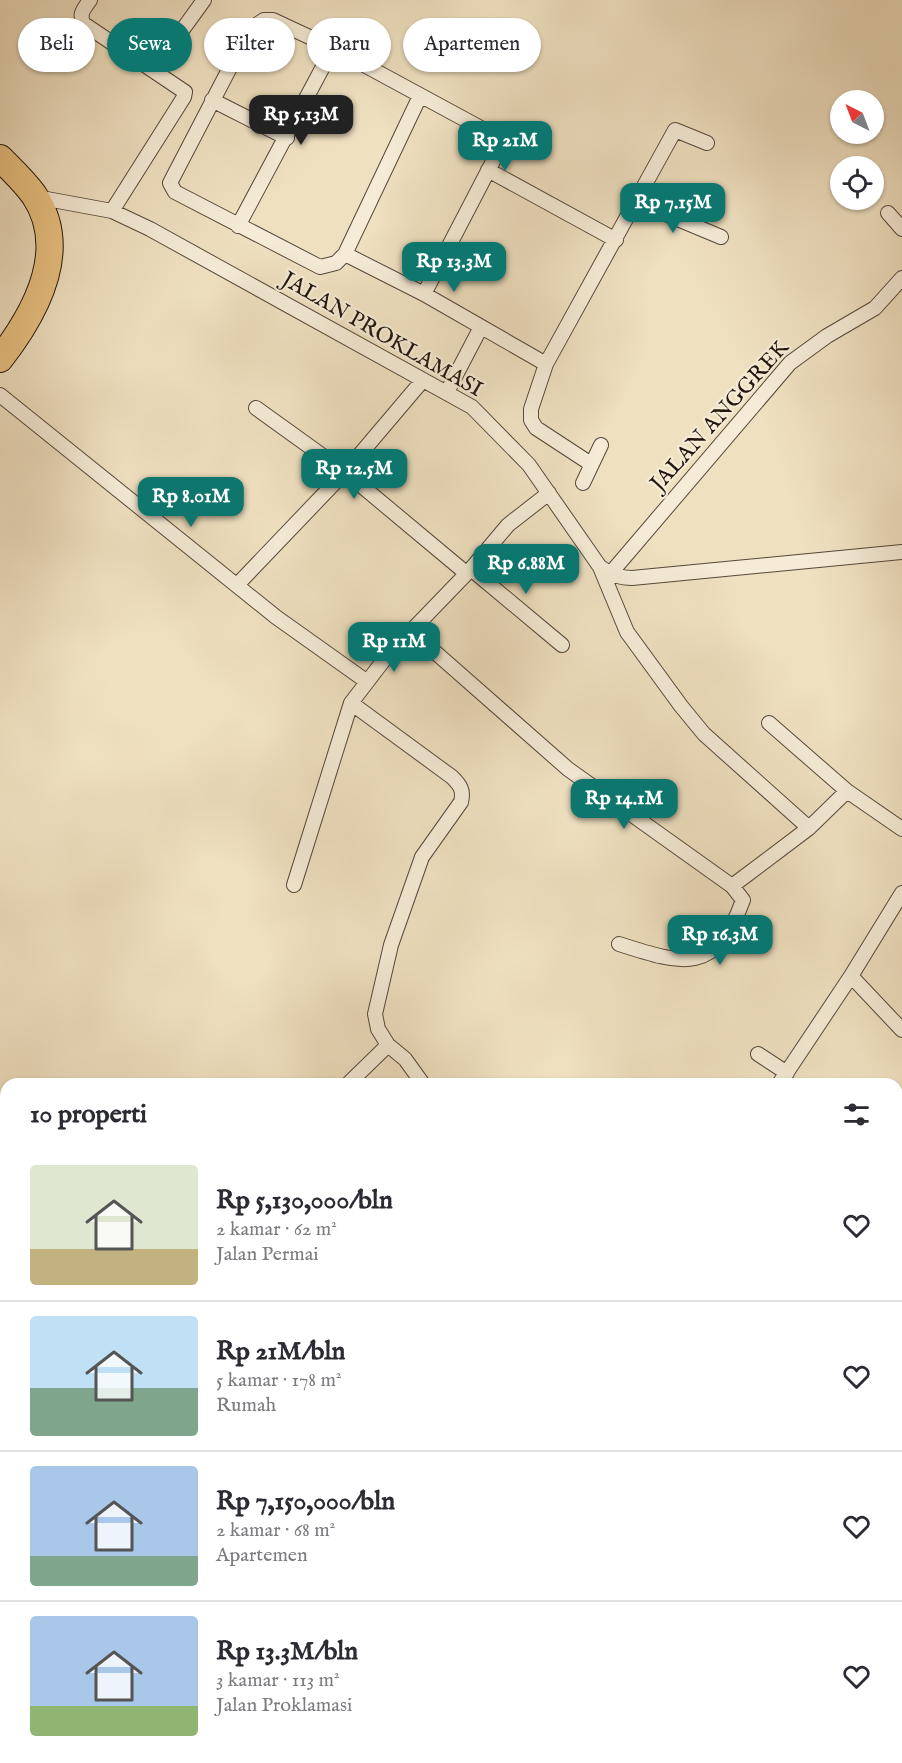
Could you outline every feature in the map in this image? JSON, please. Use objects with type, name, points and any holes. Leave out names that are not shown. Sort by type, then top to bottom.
[{"type":"highway","points":[[0,158],[36,197],[50,235],[48,268],[42,292],[22,330],[0,359]]},
{"type":"street","points":[[90,0],[81,18],[84,24],[107,39]]},
{"type":"street","points":[[191,18],[204,0]]},
{"type":"street","points":[[307,36],[273,20],[264,20],[250,29],[170,183],[171,188],[238,226],[320,267],[336,263],[345,254],[420,96]]},
{"type":"street","points":[[112,211],[184,98],[182,88],[158,72]]},
{"type":"street","points":[[238,226],[321,72]]},
{"type":"street","points":[[376,72],[501,139],[502,144],[424,294]]},
{"type":"street","points":[[212,100],[287,138]]},
{"type":"street","points":[[591,464],[540,431],[531,420],[531,409],[546,364],[675,130],[707,143]]},
{"type":"street","points":[[488,170],[616,240]]},
{"type":"street","name":"JALAN PROKLAMASI","points":[[36,197],[112,211],[150,229],[472,407],[529,465],[605,571],[627,632],[681,706],[704,734],[809,828]]},
{"type":"street","points":[[637,202],[721,237]]},
{"type":"street","points":[[888,213],[902,229]]},
{"type":"street","points":[[345,254],[424,294],[546,364]]},
{"type":"street","name":"JALAN ANGGREK","points":[[605,571],[790,363],[827,336],[861,319],[875,308],[902,278]]},
{"type":"street","points":[[447,392],[481,327]]},
{"type":"street","points":[[237,585],[345,472],[423,380]]},
{"type":"street","points":[[0,395],[276,617],[366,681]]},
{"type":"street","points":[[256,408],[345,472],[562,645]]},
{"type":"street","points":[[583,483],[602,445]]},
{"type":"street","points":[[294,885],[351,703],[366,681],[508,525],[549,493]]},
{"type":"street","points":[[605,571],[622,578],[632,578],[902,552]]},
{"type":"street","points":[[411,632],[567,769],[732,886],[743,900],[717,949],[710,954],[687,960],[668,959],[619,944]]},
{"type":"street","points":[[351,703],[452,777],[461,786],[463,794],[461,802],[422,857],[391,945],[375,1014],[378,1029],[388,1045],[405,1059],[419,1078]]},
{"type":"street","points":[[769,723],[847,791],[902,829]]},
{"type":"street","points":[[732,886],[809,828],[847,791]]},
{"type":"street","points":[[784,1078],[902,893]]},
{"type":"street","points":[[851,976],[902,1030]]},
{"type":"street","points":[[354,1078],[388,1045]]},
{"type":"street","points":[[758,1054],[782,1078]]}]
